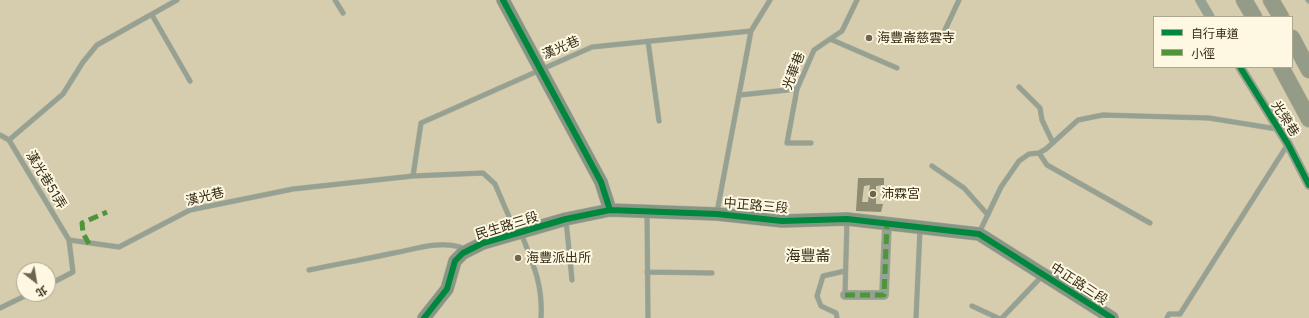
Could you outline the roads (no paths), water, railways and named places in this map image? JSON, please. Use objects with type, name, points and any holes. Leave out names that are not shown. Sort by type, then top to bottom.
[{"type":"highway","points":[[1244,0],[1253,16]]},
{"type":"highway","points":[[1271,0],[1280,16]]},
{"type":"highway","points":[[1293,40],[1309,70]]},
{"type":"highway","points":[[1282,68],[1309,119]]},
{"type":"street","points":[[503,0],[601,182],[610,210]]},
{"type":"street","points":[[1200,0],[1209,16]]},
{"type":"street","name":"光榮巷","points":[[1241,68],[1277,129],[1288,144],[1309,184]]},
{"type":"street","name":"中正路三段","points":[[610,210],[647,210],[717,214],[782,221],[846,219],[979,234],[1112,318]]},
{"type":"street","name":"民生路三段","points":[[424,318],[447,289],[455,261],[463,253],[482,243],[519,234],[566,219],[610,210]]},
{"type":"street","points":[[845,294],[884,294],[887,224]]},
{"type":"lane","points":[[9,140],[62,94],[83,62],[97,45],[177,0]]},
{"type":"lane","points":[[335,0],[343,14]]},
{"type":"lane","points":[[717,214],[751,31],[770,0]]},
{"type":"lane","name":"光華巷","points":[[811,143],[787,143],[797,89],[814,50],[842,31],[857,0]]},
{"type":"lane","points":[[945,30],[959,0]]},
{"type":"lane","points":[[152,14],[190,81]]},
{"type":"lane","name":"漢光巷","points":[[413,176],[421,123],[592,47],[751,31]]},
{"type":"lane","points":[[830,38],[897,68]]},
{"type":"lane","points":[[648,41],[659,121]]},
{"type":"lane","points":[[1019,87],[1040,108],[1042,120],[1053,143]]},
{"type":"lane","points":[[740,95],[797,89]]},
{"type":"lane","points":[[979,234],[1001,187],[1020,161],[1029,154],[1039,153],[1053,143],[1078,120],[1103,115],[1209,118],[1277,129]]},
{"type":"lane","name":"漢光巷51弄","points":[[0,135],[9,140],[69,240]]},
{"type":"lane","points":[[1167,318],[1169,314],[1180,314],[1288,144]]},
{"type":"lane","points":[[1039,153],[1047,165],[1150,223]]},
{"type":"lane","points":[[932,166],[964,188],[988,215]]},
{"type":"lane","name":"漢光巷","points":[[69,240],[119,247],[190,210],[293,189],[413,176],[483,173],[495,184],[540,281],[542,298],[541,318]]},
{"type":"lane","points":[[647,210],[648,318]]},
{"type":"lane","points":[[566,219],[572,280]]},
{"type":"lane","points":[[845,294],[846,219]]},
{"type":"lane","points":[[916,318],[920,228]]},
{"type":"lane","points":[[56,281],[73,272],[69,240]]},
{"type":"lane","points":[[309,270],[400,252],[426,245],[452,245],[460,247],[463,253]]},
{"type":"lane","points":[[836,318],[836,313],[821,306],[816,296],[823,276],[845,271]]},
{"type":"lane","points":[[647,272],[712,273]]},
{"type":"lane","points":[[1002,318],[1044,274]]},
{"type":"lane","points":[[0,308],[16,300]]},
{"type":"lane","points":[[972,306],[998,318]]},
{"type":"place","name":"海豐崙慈雲寺","points":[[869,38]]},
{"type":"place","name":"沛霖宮","points":[[873,194]]},
{"type":"place","name":"海豐派出所","points":[[518,258]]},
{"type":"district","name":"海豐崙","points":[[808,256]]}]
